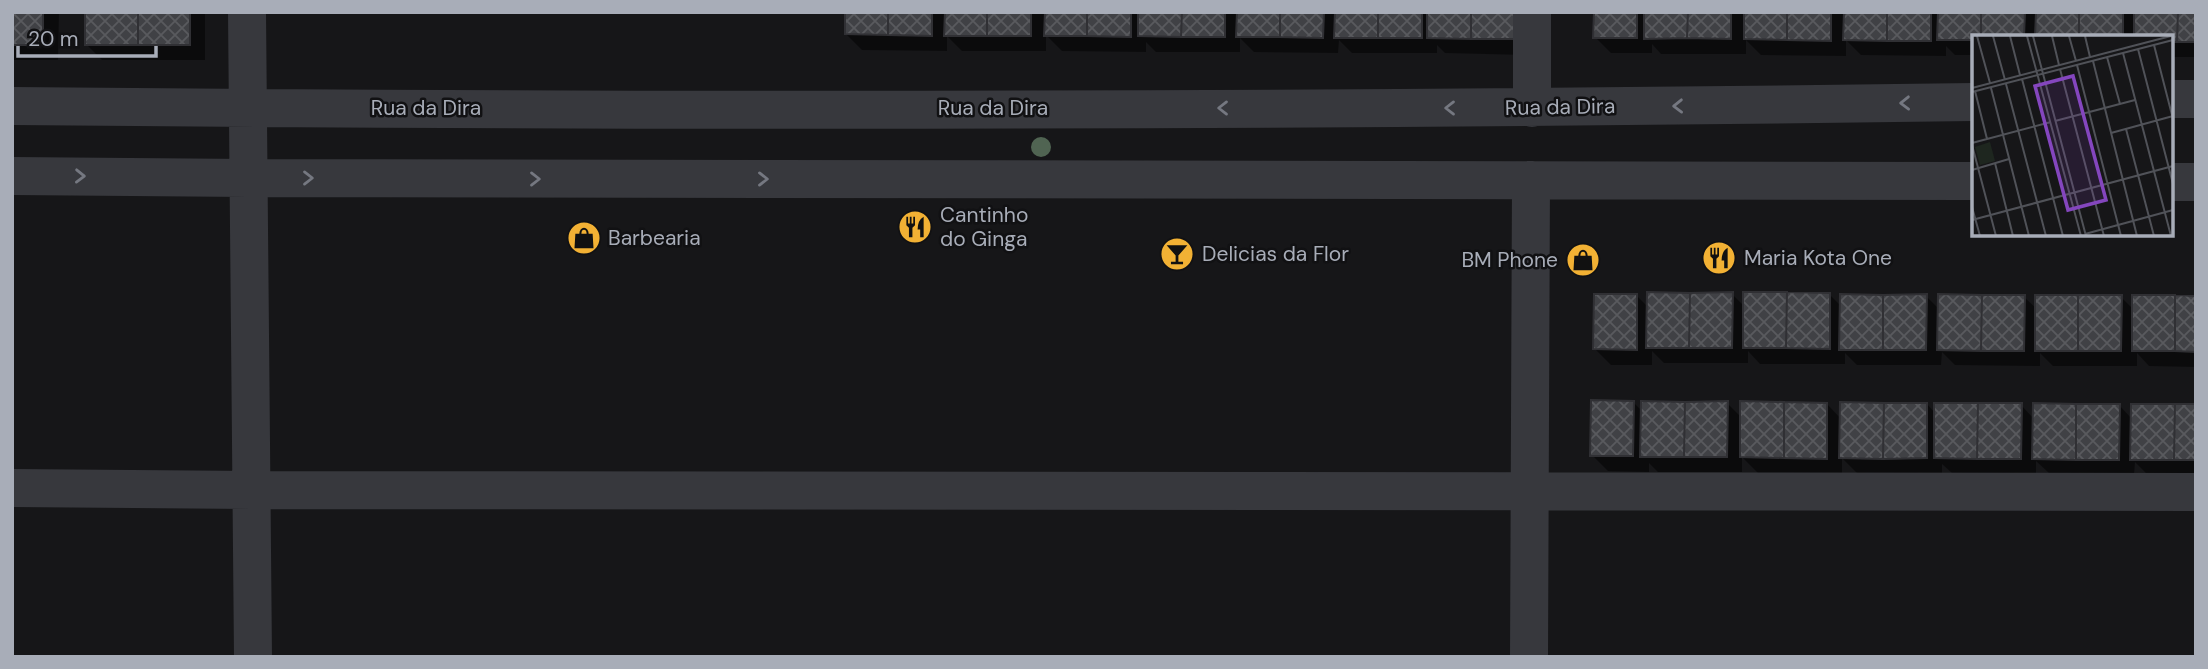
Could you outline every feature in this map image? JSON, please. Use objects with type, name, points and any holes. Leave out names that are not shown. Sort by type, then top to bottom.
[{"type":"street","points":[[247,12],[253,657]]},
{"type":"street","points":[[1532,12],[1532,108]]},
{"type":"street","points":[[2173,99],[2196,99]]},
{"type":"street","name":"Rua da Dira","points":[[12,106],[1532,108],[1972,102]]},
{"type":"street","points":[[12,176],[1972,181]]},
{"type":"street","points":[[1528,657],[1531,180]]},
{"type":"street","points":[[2173,182],[2196,182]]},
{"type":"street","points":[[12,488],[252,491],[2196,492]]},
{"type":"building","points":[[12,12],[43,12],[43,45],[12,45]]},
{"type":"building","points":[[85,12],[138,12],[138,45],[85,45]]},
{"type":"building","points":[[138,12],[190,12],[190,45],[138,45]]},
{"type":"building","points":[[845,12],[888,12],[888,35],[845,34]]},
{"type":"building","points":[[888,12],[932,12],[932,36],[888,35]]},
{"type":"building","points":[[945,12],[987,12],[987,36],[944,36]]},
{"type":"building","points":[[987,12],[1031,12],[1031,36],[987,36]]},
{"type":"building","points":[[1045,12],[1087,12],[1087,36],[1044,36]]},
{"type":"building","points":[[1087,12],[1131,12],[1131,37],[1087,36]]},
{"type":"building","points":[[1138,12],[1182,12],[1181,37],[1138,36]]},
{"type":"building","points":[[1182,12],[1225,12],[1225,37],[1181,37]]},
{"type":"building","points":[[1237,12],[1280,12],[1280,37],[1236,37]]},
{"type":"building","points":[[1280,12],[1324,12],[1323,38],[1280,37]]},
{"type":"building","points":[[1335,12],[1378,12],[1378,38],[1334,38]]},
{"type":"building","points":[[1378,12],[1422,12],[1422,38],[1378,38]]},
{"type":"building","points":[[1427,12],[1471,12],[1471,39],[1427,38]]},
{"type":"building","points":[[1471,12],[1515,12],[1514,39],[1471,39]]},
{"type":"building","points":[[1594,12],[1637,12],[1637,38],[1593,38]]},
{"type":"building","points":[[1644,12],[1688,12],[1687,38],[1644,39]]},
{"type":"building","points":[[1688,12],[1731,12],[1731,39],[1687,38]]},
{"type":"building","points":[[1744,12],[1787,12],[1787,40],[1744,39]]},
{"type":"building","points":[[1787,12],[1831,12],[1831,41],[1787,40]]},
{"type":"building","points":[[1844,12],[1887,12],[1887,41],[1843,40]]},
{"type":"building","points":[[1887,12],[1931,12],[1931,41],[1887,41]]},
{"type":"building","points":[[1938,12],[1981,12],[1981,35],[1972,35],[1972,40],[1937,40]]},
{"type":"building","points":[[1981,12],[2025,12],[2024,35],[1981,35]]},
{"type":"building","points":[[2036,12],[2079,12],[2079,35],[2035,35]]},
{"type":"building","points":[[2079,12],[2123,12],[2123,35],[2079,35]]},
{"type":"building","points":[[2134,12],[2178,12],[2177,42],[2173,42],[2173,35],[2134,35]]},
{"type":"building","points":[[2178,12],[2196,12],[2196,42],[2177,42]]},
{"type":"building","points":[[1647,292],[1690,293],[1689,348],[1646,348]]},
{"type":"building","points":[[1733,292],[1732,348],[1689,348],[1690,293]]},
{"type":"building","points":[[1743,292],[1787,292],[1786,348],[1743,348]]},
{"type":"building","points":[[1787,292],[1830,293],[1830,349],[1786,348]]},
{"type":"building","points":[[1594,294],[1637,294],[1637,350],[1593,349]]},
{"type":"building","points":[[1840,294],[1883,295],[1883,350],[1839,350]]},
{"type":"building","points":[[1927,294],[1926,350],[1883,350],[1883,295]]},
{"type":"building","points":[[1938,294],[1982,295],[1981,351],[1937,350]]},
{"type":"building","points":[[1982,295],[2025,295],[2024,351],[1981,351]]},
{"type":"building","points":[[2035,295],[2078,295],[2078,351],[2035,351]]},
{"type":"building","points":[[2078,295],[2122,295],[2121,351],[2078,351]]},
{"type":"building","points":[[2132,295],[2175,295],[2175,351],[2132,351]]},
{"type":"building","points":[[2175,295],[2196,296],[2196,352],[2175,351]]},
{"type":"building","points":[[1591,400],[1634,401],[1633,456],[1590,456]]},
{"type":"building","points":[[1641,401],[1685,402],[1684,457],[1640,457]]},
{"type":"building","points":[[1728,401],[1727,457],[1684,457],[1685,402]]},
{"type":"building","points":[[1740,401],[1784,402],[1784,458],[1740,457]]},
{"type":"building","points":[[1784,402],[1827,403],[1827,459],[1784,458]]},
{"type":"building","points":[[1840,402],[1884,403],[1883,459],[1839,458]]},
{"type":"building","points":[[1884,403],[1927,403],[1927,458],[1883,459]]},
{"type":"building","points":[[1934,403],[1978,403],[1977,459],[1934,458]]},
{"type":"building","points":[[1978,403],[2022,403],[2021,459],[1977,459]]},
{"type":"building","points":[[2033,403],[2076,404],[2076,460],[2032,459]]},
{"type":"building","points":[[2076,404],[2120,404],[2119,460],[2076,460]]},
{"type":"building","points":[[2131,404],[2175,404],[2174,460],[2130,460]]},
{"type":"building","points":[[2175,404],[2196,404],[2196,460],[2174,460]]},
{"type":"place","name":"Cantinho do Ginga","points":[[915,227]]},
{"type":"place","name":"Barbearia","points":[[584,238]]},
{"type":"place","name":"Delicias da Flor","points":[[1177,254]]},
{"type":"place","name":"Maria Kota One","points":[[1719,258]]},
{"type":"place","name":"BM Phone","points":[[1583,260]]}]
